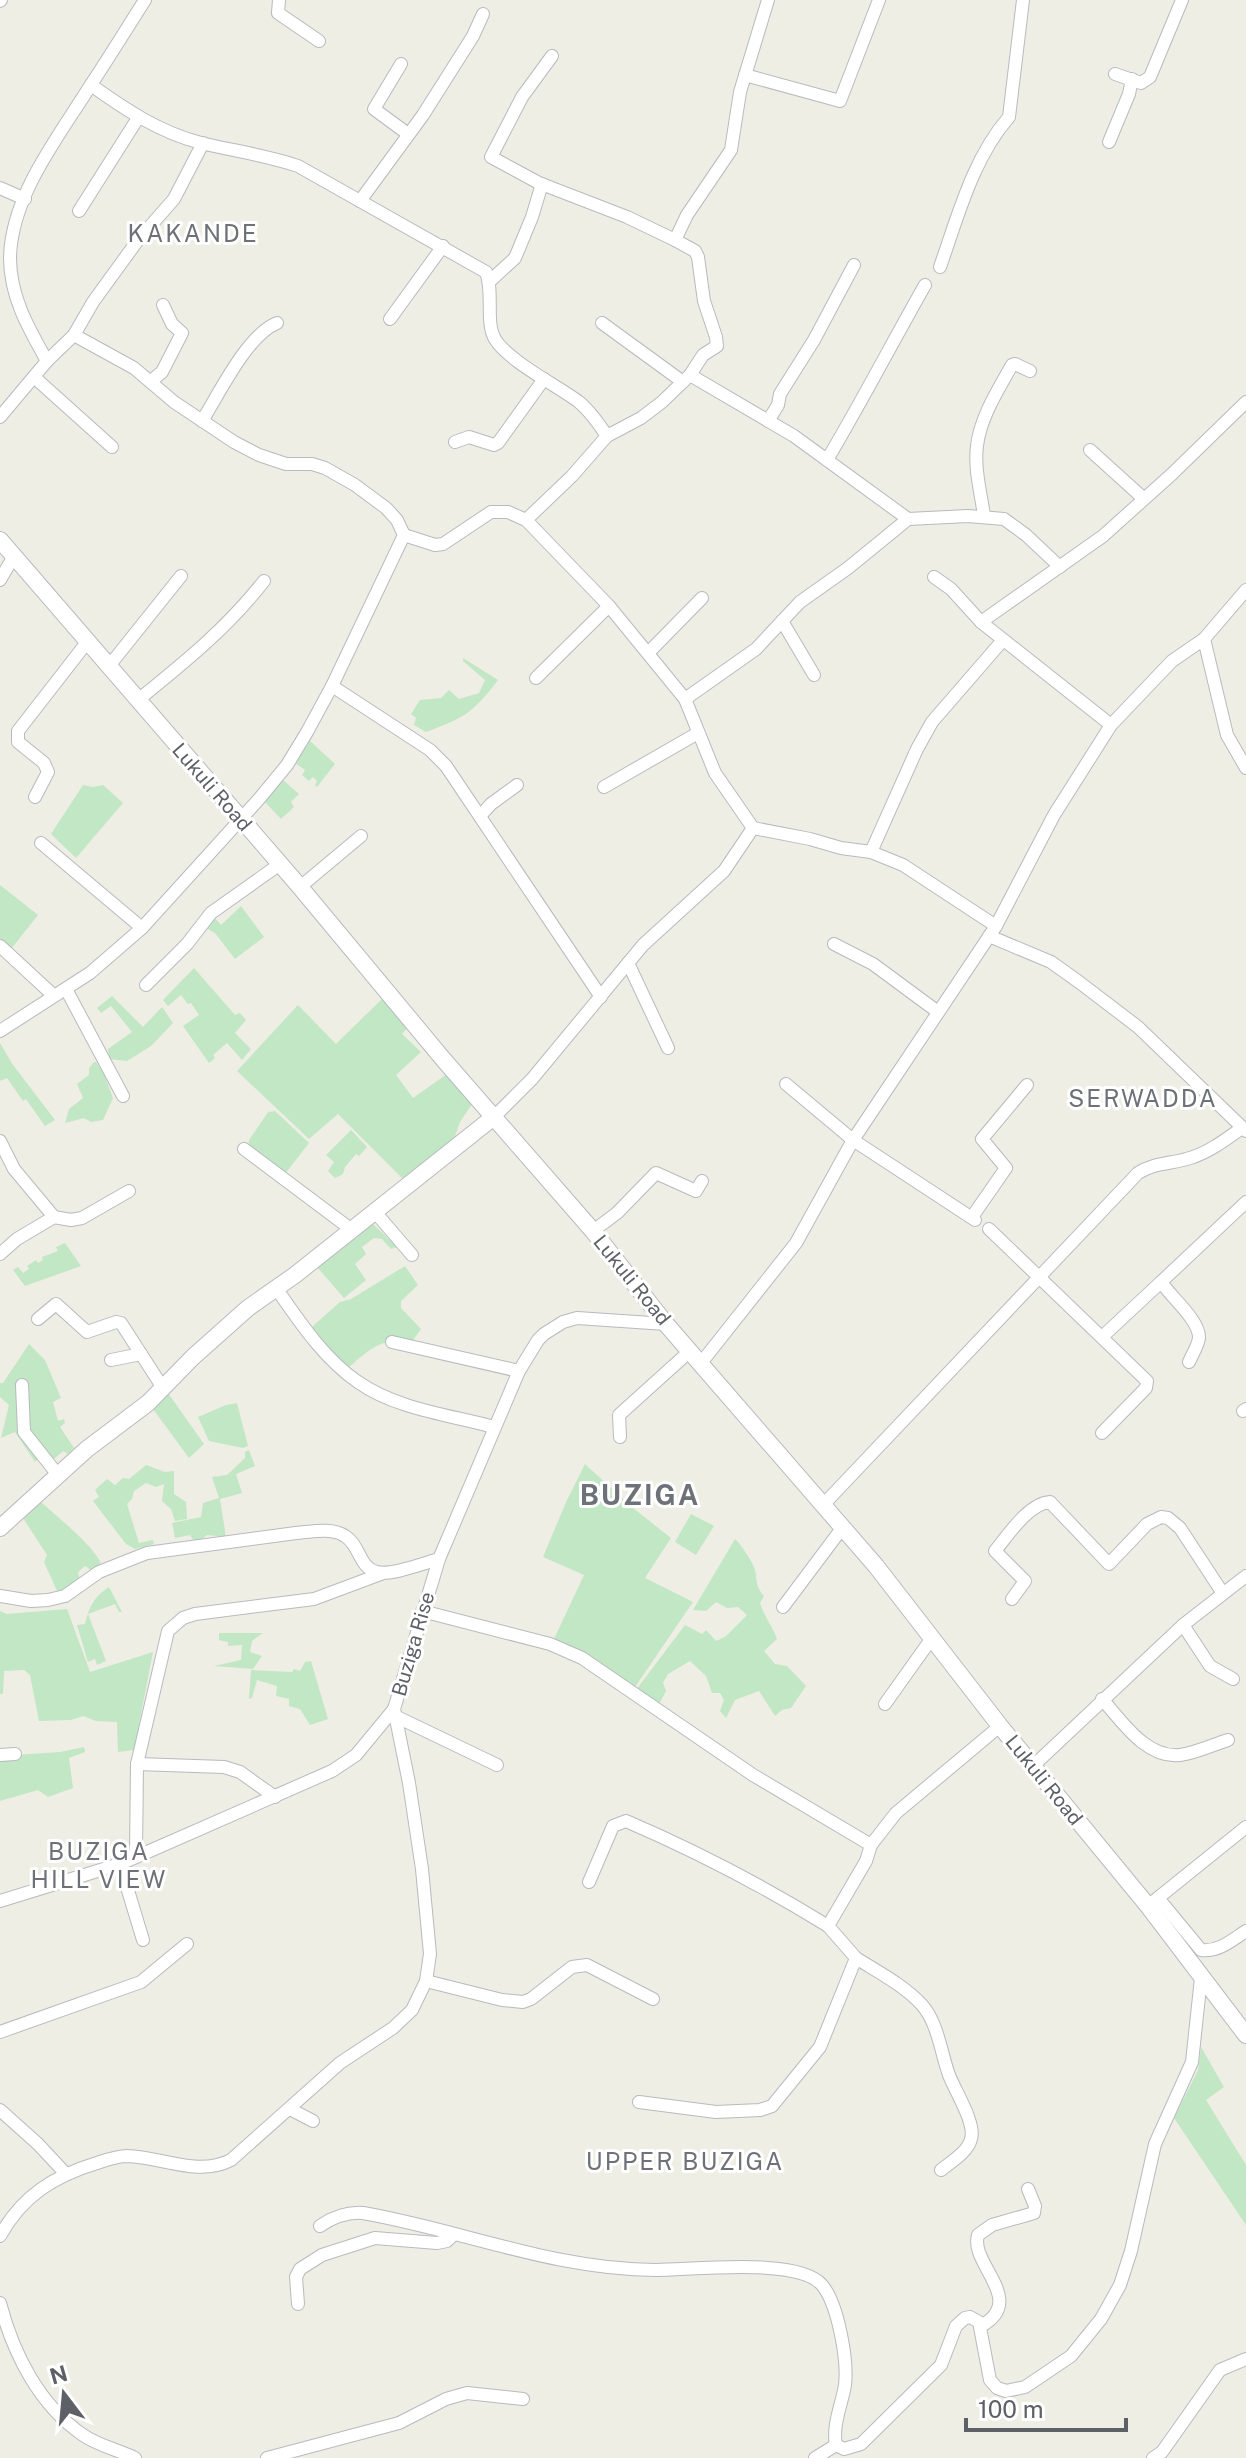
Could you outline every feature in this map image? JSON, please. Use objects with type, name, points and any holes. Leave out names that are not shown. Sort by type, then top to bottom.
[{"type":"street","points":[[47,361],[23,316],[13,285],[10,260],[12,232],[59,131],[145,0]]},
{"type":"street","points":[[279,0],[278,13],[319,41]]},
{"type":"street","points":[[675,240],[687,215],[731,150],[734,119],[768,0]]},
{"type":"street","points":[[745,75],[840,101],[879,0]]},
{"type":"street","points":[[940,267],[966,192],[998,130],[1009,117],[1023,0]]},
{"type":"street","points":[[1115,74],[1141,83],[1150,77],[1182,0]]},
{"type":"street","points":[[360,201],[473,36],[483,14]]},
{"type":"street","points":[[526,520],[572,476],[607,436],[641,418],[686,378],[703,355],[717,346],[704,301],[695,251],[601,206],[542,184],[493,159],[490,154],[522,97],[552,56]]},
{"type":"street","points":[[401,64],[374,109],[408,134]]},
{"type":"street","points":[[1109,142],[1132,79]]},
{"type":"street","points":[[91,85],[138,118],[203,143],[268,155],[298,166],[486,272],[490,281],[494,338],[511,356],[581,404],[607,436]]},
{"type":"street","points":[[79,211],[138,118]]},
{"type":"street","points":[[0,417],[47,361],[74,335],[93,302],[138,240],[174,199],[203,143]]},
{"type":"street","points":[[490,281],[515,258],[542,184]]},
{"type":"street","points":[[0,188],[25,199]]},
{"type":"street","points":[[390,319],[443,246]]},
{"type":"street","points":[[768,421],[778,405],[780,394],[814,340],[854,265]]},
{"type":"street","points":[[0,280],[13,285]]},
{"type":"street","points":[[827,460],[863,401],[896,334],[925,285]]},
{"type":"street","points":[[151,381],[162,372],[182,333],[172,324],[163,305]]},
{"type":"street","points":[[202,421],[249,347],[268,327],[277,323]]},
{"type":"street","points":[[602,323],[686,378],[768,421],[908,519]]},
{"type":"street","points":[[74,335],[134,368],[202,421],[259,455],[286,464],[312,464],[340,477],[386,508],[397,520],[404,535],[435,545],[443,544],[491,512],[508,512],[526,520],[609,606],[685,699],[715,773],[753,828],[871,852],[903,865],[992,931],[1051,962],[1138,1027],[1244,1130],[1192,1158],[1154,1165],[1138,1173],[824,1504]]},
{"type":"street","points":[[984,516],[977,471],[977,446],[983,422],[1012,365],[1030,371]]},
{"type":"street","points":[[34,377],[112,447]]},
{"type":"street","points":[[455,442],[469,437],[494,445],[498,443],[544,379]]},
{"type":"street","points":[[981,622],[1103,536],[1246,402]]},
{"type":"street","points":[[1090,450],[1143,498]]},
{"type":"street","points":[[685,699],[756,649],[800,602],[908,519],[984,516],[1004,519],[1060,567]]},
{"type":"street","points":[[0,1031],[90,973],[142,928],[241,821],[287,765],[332,686],[404,535]]},
{"type":"street","name":"Lukuli Road","points":[[0,540],[593,1231],[666,1324],[824,1504],[1032,1767],[1153,1902],[1201,1978],[1246,2035]]},
{"type":"street","points":[[0,580],[14,556]]},
{"type":"street","points":[[109,666],[181,576]]},
{"type":"street","points":[[934,577],[951,589],[981,622],[1111,725]]},
{"type":"street","points":[[138,700],[237,615],[264,581]]},
{"type":"street","points":[[620,1437],[619,1415],[696,1357],[796,1243],[853,1140],[992,931],[1054,815],[1111,725],[1172,661],[1204,639],[1246,590]]},
{"type":"street","points":[[649,652],[702,598]]},
{"type":"street","points":[[536,678],[609,606]]},
{"type":"street","points":[[782,621],[814,675]]},
{"type":"street","points":[[1204,639],[1227,735],[1246,768]]},
{"type":"street","points":[[871,852],[932,722],[1003,640]]},
{"type":"street","points":[[35,797],[48,772],[44,763],[18,742],[18,731],[88,641]]},
{"type":"street","points":[[332,686],[430,750],[446,766],[601,997]]},
{"type":"street","points":[[604,787],[698,733]]},
{"type":"street","points":[[480,816],[517,785]]},
{"type":"street","points":[[0,1528],[58,1475],[163,1388],[248,1308],[495,1116],[532,1079],[655,934],[724,871],[753,828]]},
{"type":"street","points":[[300,887],[361,836]]},
{"type":"street","points":[[41,843],[142,928]]},
{"type":"street","points":[[146,985],[187,944],[211,913],[280,864]]},
{"type":"street","points":[[834,944],[873,964],[938,1012]]},
{"type":"street","points":[[0,946],[53,995]]},
{"type":"street","points":[[628,963],[668,1048]]},
{"type":"street","points":[[66,989],[123,1096]]},
{"type":"street","points":[[786,1084],[853,1140],[974,1218],[1006,1168],[982,1139],[1027,1085]]},
{"type":"street","points":[[0,1141],[14,1169],[54,1217],[82,1218],[129,1191]]},
{"type":"street","points":[[244,1149],[352,1230]]},
{"type":"street","points":[[593,1231],[617,1213],[656,1173],[696,1191],[702,1181]]},
{"type":"street","points":[[1102,1337],[1246,1202]]},
{"type":"street","points":[[375,1212],[412,1255]]},
{"type":"street","points":[[0,1254],[17,1239],[54,1217]]},
{"type":"street","points":[[989,1229],[1147,1381],[1147,1385],[1102,1433]]},
{"type":"street","points":[[1161,1282],[1189,1315],[1198,1333],[1199,1338],[1189,1362]]},
{"type":"street","points":[[276,1288],[330,1357],[358,1382],[389,1399],[494,1427]]},
{"type":"street","points":[[38,1319],[56,1304],[61,1305],[87,1332],[121,1323],[163,1388]]},
{"type":"street","name":"Buziga Rise","points":[[65,2173],[126,2156],[210,2168],[219,2166],[231,2160],[340,2063],[393,2028],[412,2010],[426,1981],[430,1954],[422,1869],[395,1713],[439,1559],[519,1371],[538,1340],[563,1322],[577,1318],[666,1324]]},
{"type":"street","points":[[392,1342],[519,1371]]},
{"type":"street","points":[[111,1360],[141,1354]]},
{"type":"street","points":[[22,1385],[24,1432],[58,1475]]},
{"type":"street","points":[[1012,1599],[1025,1581],[995,1551],[1033,1508],[1046,1502],[1050,1502],[1109,1564],[1147,1524],[1161,1517],[1168,1518],[1180,1528],[1222,1592]]},
{"type":"street","points":[[783,1607],[843,1527]]},
{"type":"street","points":[[0,1596],[31,1601],[48,1600],[65,1596],[99,1572],[147,1553],[320,1531],[344,1534],[352,1541],[365,1564],[381,1574]]},
{"type":"street","points":[[136,1856],[137,1764],[161,1655],[168,1631],[174,1624],[195,1614],[314,1599],[381,1574],[439,1559]]},
{"type":"street","points":[[1032,1767],[1183,1625],[1246,1576]]},
{"type":"street","points":[[422,1611],[565,1649],[753,1775],[871,1845]]},
{"type":"street","points":[[1183,1625],[1210,1666],[1233,1679]]},
{"type":"street","points":[[885,1704],[932,1638]]},
{"type":"street","points":[[1102,1699],[1140,1742],[1161,1753],[1178,1755],[1228,1740]]},
{"type":"street","points":[[0,1901],[120,1864],[332,1771],[356,1755],[395,1713],[497,1765]]},
{"type":"street","points":[[828,1926],[866,1861],[877,1834],[896,1813],[1000,1726]]},
{"type":"street","points":[[0,1755],[15,1754]]},
{"type":"street","points":[[137,1764],[224,1767],[240,1772],[275,1797]]},
{"type":"street","points":[[589,1882],[613,1826],[626,1821],[675,1842],[773,1893],[828,1926],[856,1958],[923,2006],[934,2029],[971,2130],[971,2141],[965,2150],[941,2170]]},
{"type":"street","points":[[1246,1827],[1153,1902],[1201,1950],[1209,1951],[1225,1945],[1246,1931]]},
{"type":"street","points":[[120,1864],[143,1940]]},
{"type":"street","points":[[0,2032],[141,1982],[187,1944]]},
{"type":"street","points":[[639,2102],[716,2112],[760,2110],[772,2106],[820,2047],[856,1958]]},
{"type":"street","points":[[426,1981],[502,2000],[523,2002],[572,1967],[587,1965],[653,1999]]},
{"type":"street","points":[[836,2445],[844,2449],[861,2444],[936,2370],[945,2358],[960,2321],[970,2317],[981,2326],[990,2380],[997,2388],[1006,2391],[1025,2387],[1071,2356],[1101,2319],[1120,2285],[1129,2260],[1155,2144],[1192,2062],[1201,1978]]},
{"type":"street","points":[[290,2109],[313,2121]]},
{"type":"street","points":[[0,2110],[65,2173],[24,2203],[0,2236]]},
{"type":"street","points":[[981,2326],[994,2319],[998,2311],[998,2294],[992,2275],[977,2248],[978,2235],[992,2225],[1034,2213],[1035,2206],[1028,2189]]},
{"type":"street","points":[[320,2226],[331,2219],[355,2212],[584,2265],[632,2270],[782,2268],[808,2274],[821,2284],[829,2296],[846,2371],[835,2428],[836,2445]]},
{"type":"street","points":[[298,2304],[296,2277],[300,2269],[322,2255],[375,2238],[437,2243],[447,2241],[454,2234]]},
{"type":"street","points":[[0,2303],[6,2326],[27,2372],[46,2400],[83,2435],[135,2458]]},
{"type":"street","points":[[1153,2458],[1162,2452],[1220,2370],[1246,2359]]},
{"type":"street","points":[[267,2458],[399,2423],[446,2399],[467,2393],[523,2399]]},
{"type":"street","points":[[815,2458],[836,2445]]},
{"type":"green space","points":[[463,658],[498,680],[482,700],[450,723],[426,732],[414,725],[416,718],[411,714],[420,700],[441,698],[449,690],[459,699],[479,693],[485,680]]},
{"type":"green space","points":[[310,741],[335,764],[317,787],[317,781],[313,777],[309,781],[302,775],[305,770],[295,763]]},
{"type":"green space","points":[[283,780],[299,794],[291,802],[294,807],[281,819],[265,802]]},
{"type":"green space","points":[[83,785],[103,785],[123,803],[76,858],[51,834]]},
{"type":"green space","points":[[0,885],[38,915],[11,949],[0,939]]},
{"type":"green space","points":[[241,906],[264,937],[235,959],[215,933],[204,927],[212,915],[221,925]]},
{"type":"green space","points":[[194,968],[235,1015],[240,1013],[246,1020],[235,1033],[251,1049],[242,1060],[227,1043],[209,1063],[183,1026],[199,1015],[191,1003],[188,1004],[181,995],[168,1006],[163,1000]]},
{"type":"green space","points":[[112,996],[143,1027],[162,1007],[173,1023],[151,1046],[127,1061],[109,1059],[108,1049],[132,1032],[111,1006],[101,1013],[97,1008]]},
{"type":"green space","points":[[383,998],[407,1028],[402,1034],[421,1052],[396,1075],[413,1098],[447,1074],[472,1104],[460,1122],[454,1139],[405,1181],[338,1114],[309,1139],[237,1071],[298,1005],[336,1044]]},
{"type":"green space","points":[[0,1043],[55,1120],[45,1126],[7,1078],[0,1081]]},
{"type":"green space","points":[[94,1062],[104,1074],[113,1098],[103,1120],[91,1122],[84,1118],[65,1123],[69,1109],[83,1098],[77,1084],[89,1075],[89,1068]]},
{"type":"green space","points":[[275,1111],[309,1143],[285,1174],[248,1148],[249,1140],[268,1112]]},
{"type":"green space","points":[[351,1130],[367,1147],[359,1156],[356,1154],[343,1174],[335,1178],[328,1171],[334,1162],[326,1155]]},
{"type":"green space","points":[[373,1224],[397,1247],[391,1249],[382,1239],[374,1238],[362,1247],[366,1254],[355,1264],[366,1280],[344,1298],[317,1267]]},
{"type":"green space","points":[[65,1243],[81,1266],[25,1286],[13,1270],[18,1267],[23,1273],[29,1269],[27,1266],[58,1251],[56,1247]]},
{"type":"green space","points":[[405,1266],[418,1285],[401,1301],[401,1308],[421,1329],[411,1343],[392,1341],[376,1346],[347,1369],[312,1327],[340,1302],[351,1299]]},
{"type":"green space","points":[[29,1344],[45,1360],[61,1398],[53,1402],[58,1421],[64,1419],[65,1423],[60,1427],[74,1448],[68,1454],[63,1451],[54,1459],[44,1452],[35,1462],[15,1432],[1,1438],[9,1405],[0,1397],[0,1383],[3,1383]]},
{"type":"green space","points":[[168,1393],[204,1444],[189,1458],[153,1409]]},
{"type":"green space","points":[[237,1403],[248,1446],[243,1448],[209,1441],[198,1417]]},
{"type":"green space","points":[[249,1450],[255,1466],[236,1474],[242,1493],[220,1499],[226,1537],[207,1535],[196,1544],[190,1535],[175,1538],[172,1523],[201,1517],[203,1503],[219,1498],[212,1477],[227,1475]]},
{"type":"green space","points":[[585,1464],[671,1538],[645,1578],[693,1602],[635,1687],[586,1653],[554,1639],[584,1575],[543,1557]]},
{"type":"green space","points":[[146,1465],[165,1472],[174,1471],[174,1494],[186,1502],[187,1519],[175,1521],[171,1509],[162,1501],[164,1484],[156,1487],[146,1483],[134,1491],[127,1504],[139,1543],[153,1540],[154,1544],[135,1549],[126,1544],[93,1501],[99,1497],[95,1490],[107,1479],[115,1485],[123,1478],[129,1479]]},
{"type":"green space","points":[[40,1501],[81,1538],[101,1563],[91,1570],[85,1566],[78,1572],[80,1582],[58,1593],[44,1562],[47,1555],[23,1518]]},
{"type":"green space","points":[[691,1514],[714,1526],[696,1555],[675,1542]]},
{"type":"green space","points":[[735,1539],[753,1565],[758,1588],[764,1596],[760,1603],[777,1639],[764,1651],[775,1664],[787,1666],[806,1686],[791,1708],[775,1716],[759,1691],[735,1700],[726,1718],[720,1711],[724,1700],[720,1693],[712,1693],[706,1676],[690,1661],[668,1674],[663,1683],[666,1691],[658,1706],[636,1690],[685,1625],[702,1634],[706,1630],[716,1641],[725,1637],[747,1615],[738,1607],[727,1608],[716,1602],[706,1611],[693,1610]]},
{"type":"green space","points":[[109,1587],[122,1612],[115,1604],[88,1614],[93,1602]]},
{"type":"green space","points":[[67,1609],[90,1672],[153,1652],[134,1750],[118,1752],[117,1722],[96,1721],[83,1716],[71,1720],[39,1721],[30,1675],[24,1670],[4,1671],[3,1694],[0,1694],[0,1611],[7,1614]]},
{"type":"green space","points":[[88,1614],[106,1661],[97,1665],[95,1659],[88,1662],[77,1625],[85,1624]]},
{"type":"green space","points":[[219,1633],[263,1633],[252,1641],[250,1652],[262,1656],[253,1669],[214,1666],[241,1660],[242,1645],[228,1646],[228,1642],[219,1640]]},
{"type":"green space","points":[[311,1661],[328,1719],[310,1725],[300,1709],[289,1706],[289,1699],[276,1696],[277,1686],[257,1680],[249,1699],[251,1670],[300,1671],[305,1662]]},
{"type":"green space","points":[[84,1747],[85,1752],[69,1758],[73,1788],[48,1797],[38,1790],[0,1801],[0,1756],[60,1752]]},
{"type":"green space","points":[[1201,2047],[1224,2087],[1206,2100],[1246,2165],[1246,2225],[1174,2118],[1198,2070]]},
{"type":"district","name":"KAKANDE","points":[[193,234]]},
{"type":"district","name":"SERWADDA","points":[[1143,1099]]},
{"type":"district","name":"BUZIGA","points":[[640,1495]]},
{"type":"district","name":"BUZIGA HILL VIEW","points":[[99,1866]]},
{"type":"district","name":"UPPER BUZIGA","points":[[685,2162]]}]
